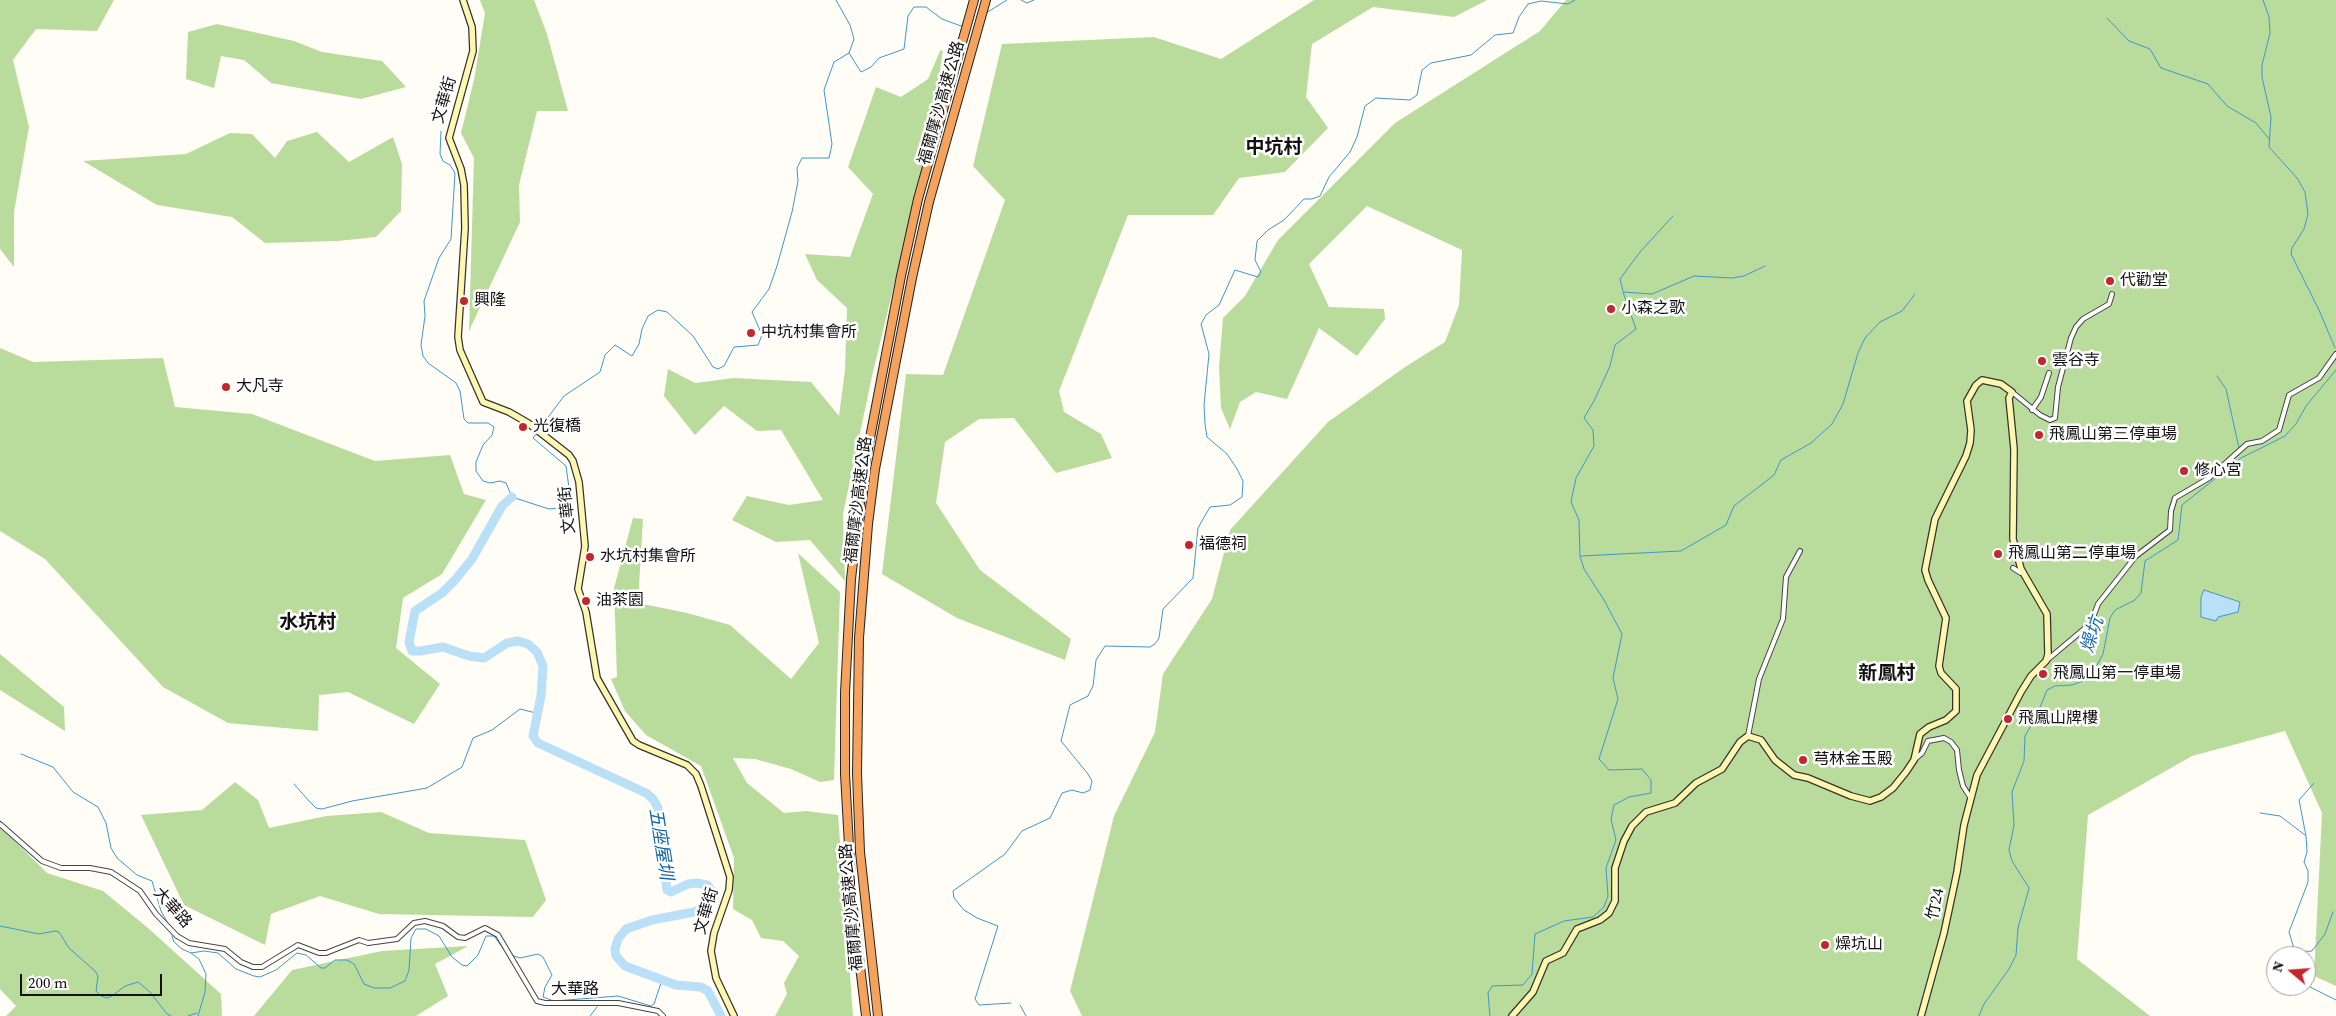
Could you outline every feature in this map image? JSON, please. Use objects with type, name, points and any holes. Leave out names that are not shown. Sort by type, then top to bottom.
[{"type":"highway","name":"福爾摩沙高速公路","points":[[866,1016],[851,891],[845,774],[845,693],[851,579],[864,469],[901,276],[918,199],[974,0]]},
{"type":"highway","name":"福爾摩沙高速公路","points":[[878,1016],[861,861],[857,773],[858,675],[863,578],[875,468],[912,278],[929,202],[986,0]]},
{"type":"street","name":"文華街","points":[[464,0],[472,27],[473,51],[449,138],[461,169],[464,185],[465,228],[458,337],[460,350],[479,398],[487,404],[515,415],[537,430],[569,455],[576,468],[586,550],[578,589],[586,612],[595,672],[600,686],[633,741],[682,762],[693,771],[701,786],[730,877],[730,886],[712,940],[711,957],[716,978],[734,1016]]},
{"type":"street","points":[[1914,760],[1920,734],[1928,727],[1946,720],[1956,711],[1956,689],[1941,673],[1939,666],[1946,618],[1925,570],[1933,526],[1966,456],[1971,430],[1967,401],[1976,385],[1982,380],[2001,384],[2032,410],[2050,420],[2055,418],[2058,387],[2076,326],[2109,304],[2112,294]]},
{"type":"street","points":[[2046,661],[2092,620],[2098,604],[2136,556],[2170,530],[2171,511],[2175,498],[2209,478],[2248,444],[2262,441],[2279,430],[2289,395],[2320,378],[2336,354]]},
{"type":"street","points":[[2032,410],[2041,397],[2049,373]]},
{"type":"street","points":[[2012,392],[2009,398],[2014,449],[2013,539],[2021,569],[2047,614],[2049,640],[2046,661]]},
{"type":"street","points":[[1512,1016],[1533,992],[1546,961],[1563,953],[1577,929],[1600,920],[1609,913],[1615,901],[1615,868],[1624,841],[1632,826],[1646,812],[1676,803],[1696,784],[1722,769],[1740,742],[1748,736],[1759,679],[1783,620],[1786,577],[1800,551]]},
{"type":"street","points":[[2014,568],[2026,578]]},
{"type":"street","name":"竹24","points":[[1921,1016],[1944,933],[1958,872],[1970,797],[1977,775],[2021,692],[2031,676],[2046,661]]},
{"type":"street","points":[[1748,736],[1761,740],[1775,760],[1794,775],[1808,778],[1851,796],[1870,801],[1881,797],[1893,788],[1914,760],[1922,753],[1928,741],[1944,738],[1951,742],[1957,750],[1963,786],[1970,797]]},
{"type":"street","name":"大華路","points":[[0,824],[42,861],[61,868],[90,868],[111,872],[140,891],[156,914],[177,936],[189,943],[225,949],[241,962],[253,967],[262,967],[298,945],[319,953],[326,953],[359,940],[368,943],[397,938],[414,923],[426,921],[443,926],[458,937],[465,938],[485,928],[492,930],[498,935],[537,1001],[545,1003],[618,1003],[658,1011],[663,1016]]},
{"type":"green space","points":[[0,0],[114,0],[97,31],[36,29],[13,60],[29,127],[14,212],[14,267],[0,249]]},
{"type":"green space","points":[[480,0],[534,0],[547,34],[568,111],[537,111],[519,185],[520,222],[469,331],[474,158],[461,133],[474,80],[485,13]]},
{"type":"green space","points":[[1314,0],[1487,0],[1454,17],[1373,7],[1312,44],[1306,97],[1328,128],[1285,172],[1239,178],[1213,215],[1128,215],[1059,391],[1064,412],[1101,434],[1112,458],[1056,473],[1014,418],[979,419],[945,442],[936,503],[980,570],[1071,639],[1065,660],[957,618],[882,574],[906,374],[943,375],[1005,200],[973,166],[1002,44],[1154,37],[1221,59]]},
{"type":"green space","points":[[1566,0],[2336,0],[2336,986],[2316,977],[2315,946],[2322,813],[2285,731],[2192,756],[2088,815],[2077,959],[2150,1016],[1082,1016],[1070,991],[1114,816],[1155,732],[1163,674],[1212,599],[1230,530],[1328,422],[1405,367],[1445,342],[1459,305],[1462,250],[1367,206],[1309,264],[1329,307],[1384,309],[1385,319],[1357,356],[1319,328],[1287,399],[1256,392],[1240,402],[1230,429],[1221,408],[1219,367],[1223,318],[1245,296],[1278,240],[1395,123],[1540,31]]},
{"type":"green space","points":[[217,24],[294,41],[322,52],[382,61],[406,87],[361,99],[271,83],[244,60],[221,56],[214,88],[186,79],[188,32]]},
{"type":"green space","points":[[943,50],[930,136],[872,376],[843,514],[845,581],[810,540],[776,542],[732,520],[747,496],[789,505],[823,500],[781,430],[757,431],[724,406],[695,435],[664,396],[668,369],[695,383],[734,378],[811,382],[839,416],[845,370],[847,308],[817,280],[805,254],[850,257],[873,194],[848,167],[876,87],[901,97],[928,79],[940,51]]},
{"type":"green space","points":[[317,132],[349,162],[393,137],[402,164],[401,211],[376,237],[338,241],[265,243],[232,217],[157,205],[83,161],[186,154],[230,133],[252,134],[275,158],[287,141]]},
{"type":"green space","points":[[0,348],[33,362],[163,358],[175,407],[252,414],[375,461],[450,455],[464,494],[486,500],[442,574],[403,598],[396,648],[440,684],[414,724],[348,692],[319,695],[318,731],[228,723],[163,687],[45,559],[0,531]]},
{"type":"green space","points":[[633,518],[643,519],[638,603],[687,613],[730,625],[791,679],[819,643],[798,553],[840,592],[834,780],[820,782],[791,769],[755,759],[733,758],[747,783],[784,813],[806,811],[838,815],[853,1016],[775,1016],[787,994],[784,983],[799,956],[783,941],[761,938],[752,920],[733,909],[734,858],[701,766],[646,735],[625,711],[611,679],[617,677],[614,588]]},
{"type":"green space","points":[[0,654],[64,707],[65,731],[0,690]]},
{"type":"green space","points":[[235,782],[258,800],[269,828],[326,816],[381,812],[429,833],[525,840],[546,900],[533,917],[379,914],[320,896],[271,914],[265,945],[184,905],[141,815],[202,810]]},
{"type":"green space","points":[[0,826],[47,873],[103,891],[148,928],[221,994],[222,1016],[6,1016],[16,1006],[0,989]]},
{"type":"green space","points":[[468,946],[435,964],[448,996],[416,1016],[254,1016],[292,970],[382,951]]},
{"type":"water","points":[[2204,590],[2240,602],[2238,612],[2218,617],[2216,621],[2201,617],[2201,597]]},
{"type":"waterway","points":[[836,0],[850,25],[854,39],[849,53]]},
{"type":"waterway","points":[[986,13],[1007,0]]},
{"type":"waterway","points":[[1021,0],[1027,3],[1034,0]]},
{"type":"waterway","points":[[1011,1003],[979,1005],[975,999],[998,926],[977,918],[964,910],[954,898],[953,891],[1005,854],[1022,831],[1050,818],[1062,793],[1072,790],[1083,793],[1090,790],[1092,781],[1088,774],[1061,741],[1070,705],[1088,696],[1093,686],[1096,660],[1105,646],[1150,647],[1155,644],[1159,638],[1163,609],[1193,578],[1198,528],[1210,507],[1230,505],[1242,497],[1243,481],[1237,469],[1227,454],[1207,437],[1204,405],[1209,354],[1201,324],[1206,315],[1219,305],[1235,270],[1258,277],[1261,272],[1255,260],[1257,241],[1268,230],[1284,220],[1304,199],[1320,196],[1329,177],[1350,152],[1357,137],[1365,106],[1376,98],[1410,100],[1417,95],[1422,70],[1431,63],[1471,55],[1495,35],[1513,33],[1519,17],[1528,4],[1541,1],[1568,4],[1575,0]]},
{"type":"waterway","points":[[2263,0],[2269,17],[2270,33],[2262,65],[2262,77],[2271,117],[2269,147],[2297,178],[2305,192],[2308,214],[2304,229],[2292,248],[2291,254],[2319,310],[2335,348]]},
{"type":"waterway","points":[[540,428],[564,396],[600,372],[605,355],[615,345],[632,356],[639,344],[642,329],[648,316],[658,310],[667,312],[693,336],[713,367],[718,369],[724,366],[734,347],[758,345],[762,335],[752,312],[769,289],[777,266],[792,212],[798,181],[797,168],[802,158],[829,158],[832,144],[824,90],[834,62],[849,53],[861,72],[871,67],[879,58],[904,49],[908,16],[914,7],[926,7],[942,19],[961,26],[964,24]]},
{"type":"waterway","points":[[2107,18],[2129,41],[2150,49],[2161,68],[2208,84],[2227,106],[2256,123],[2270,140]]},
{"type":"waterway","points":[[441,131],[440,154],[443,161],[450,165],[455,173],[451,239],[439,258],[424,301],[425,316],[421,345],[423,356],[428,363],[456,383],[460,391],[464,419],[468,423],[488,423],[494,427],[492,435],[483,445],[476,462],[476,471],[483,481],[506,483],[512,497],[549,509],[557,508],[569,488],[566,466],[533,438],[536,434]]},
{"type":"waterway","points":[[1623,291],[1620,279],[1640,252],[1673,216]]},
{"type":"waterway","points":[[1490,1016],[1488,993],[1492,986],[1523,985],[1532,974],[1535,934],[1564,921],[1593,917],[1604,907],[1608,896],[1606,868],[1616,840],[1611,819],[1614,805],[1629,797],[1651,793],[1651,780],[1642,769],[1609,770],[1599,759],[1618,699],[1613,678],[1622,634],[1604,600],[1584,569],[1580,556],[1579,520],[1571,502],[1576,478],[1594,446],[1593,430],[1584,418],[1610,366],[1615,345],[1636,329],[1623,292],[1652,294],[1694,276],[1732,278],[1744,276],[1765,266]]},
{"type":"waterway","points":[[1581,556],[1681,551],[1726,525],[1734,506],[1774,475],[1781,460],[1811,443],[1832,424],[1843,404],[1858,353],[1865,338],[1880,322],[1902,311],[1915,294]]},
{"type":"waterway","name":"燥坑","points":[[1979,1016],[1984,1004],[2009,969],[2016,955],[2018,928],[2029,888],[2012,861],[2009,850],[2014,825],[2012,792],[2024,761],[2025,736],[2037,715],[2047,690],[2055,686],[2072,685],[2083,681],[2095,669],[2103,654],[2110,618],[2115,610],[2135,600],[2141,593],[2145,561],[2178,540],[2182,505],[2241,458],[2285,436],[2296,424],[2306,406],[2336,370]]},
{"type":"waterway","points":[[2217,376],[2226,389],[2239,448]]},
{"type":"waterway","name":"五座屋圳","points":[[512,497],[502,506],[472,559],[455,580],[442,593],[415,611],[409,642],[412,651],[443,647],[469,656],[484,658],[507,643],[518,641],[528,644],[537,652],[543,666],[541,696],[533,736],[538,743],[646,793],[653,799],[658,808],[667,890],[671,892],[688,884],[697,883],[707,885],[712,891],[711,900],[706,906],[694,912],[652,920],[626,929],[618,939],[615,949],[616,956],[625,966],[676,985],[701,987],[708,991],[721,1016]]},
{"type":"waterway","name":"五座屋圳","points":[[294,784],[316,808],[322,809],[352,801],[427,788],[462,767],[473,738],[492,730],[520,709],[536,713]]},
{"type":"waterway","points":[[21,754],[53,767],[73,792],[98,807],[106,823],[111,848],[117,858],[137,875],[152,881],[161,911],[169,925]]},
{"type":"waterway","points":[[2293,946],[2289,932],[2308,882],[2308,871],[2304,862],[2307,852],[2306,836],[2299,800],[2314,783]]},
{"type":"waterway","points":[[2260,813],[2280,816],[2305,835]]},
{"type":"waterway","points":[[2316,946],[2325,934],[2333,912]]},
{"type":"waterway","points":[[0,926],[39,934],[59,932],[69,948],[95,971],[98,976],[96,991],[101,996],[107,998],[125,986],[138,982],[150,992],[167,1014],[171,1016]]},
{"type":"waterway","points":[[172,936],[174,942],[182,949],[191,953],[204,951],[218,953],[236,969],[260,977],[276,970],[297,953],[306,955],[321,968],[325,968],[335,960],[347,960],[354,964],[364,984],[374,988],[390,988],[405,981],[409,970],[411,938],[416,929],[426,929],[439,936],[452,957],[462,965],[467,966],[478,955],[486,936],[494,936],[505,951]]},
{"type":"waterway","points":[[191,953],[199,959],[206,974],[205,992],[198,1016]]},
{"type":"waterway","points":[[511,955],[520,958],[538,954],[543,957],[552,975],[545,987],[543,997],[554,1001],[618,996],[651,1006],[654,1004],[662,980]]},
{"type":"waterway","points":[[2316,990],[2336,1000]]},
{"type":"waterway","points":[[1020,1005],[1026,1016]]},
{"type":"waterway","points":[[590,1016],[597,1007]]},
{"type":"waterway","points":[[188,1016],[197,1013]]},
{"type":"place","name":"代勸堂","points":[[2110,281]]},
{"type":"place","name":"興隆","points":[[464,301]]},
{"type":"place","name":"小森之歌","points":[[1611,309]]},
{"type":"place","name":"中坑村集會所","points":[[751,333]]},
{"type":"place","name":"雲谷寺","points":[[2042,361]]},
{"type":"place","name":"大凡寺","points":[[226,387]]},
{"type":"place","name":"光復橋","points":[[523,427]]},
{"type":"place","name":"飛鳳山第三停車場","points":[[2039,435]]},
{"type":"place","name":"修心宮","points":[[2184,471]]},
{"type":"place","name":"福德祠","points":[[1189,545]]},
{"type":"place","name":"飛鳳山第二停車場","points":[[1998,554]]},
{"type":"place","name":"水坑村集會所","points":[[590,557]]},
{"type":"place","name":"油茶園","points":[[586,601]]},
{"type":"place","name":"飛鳳山第一停車場","points":[[2043,674]]},
{"type":"place","name":"飛鳳山牌樓","points":[[2008,719]]},
{"type":"place","name":"芎林金玉殿","points":[[1803,760]]},
{"type":"place","name":"燥坑山","points":[[1825,945]]},
{"type":"district","name":"中坑村","points":[[1274,148]]},
{"type":"district","name":"水坑村","points":[[308,623]]},
{"type":"district","name":"新鳳村","points":[[1887,674]]}]
